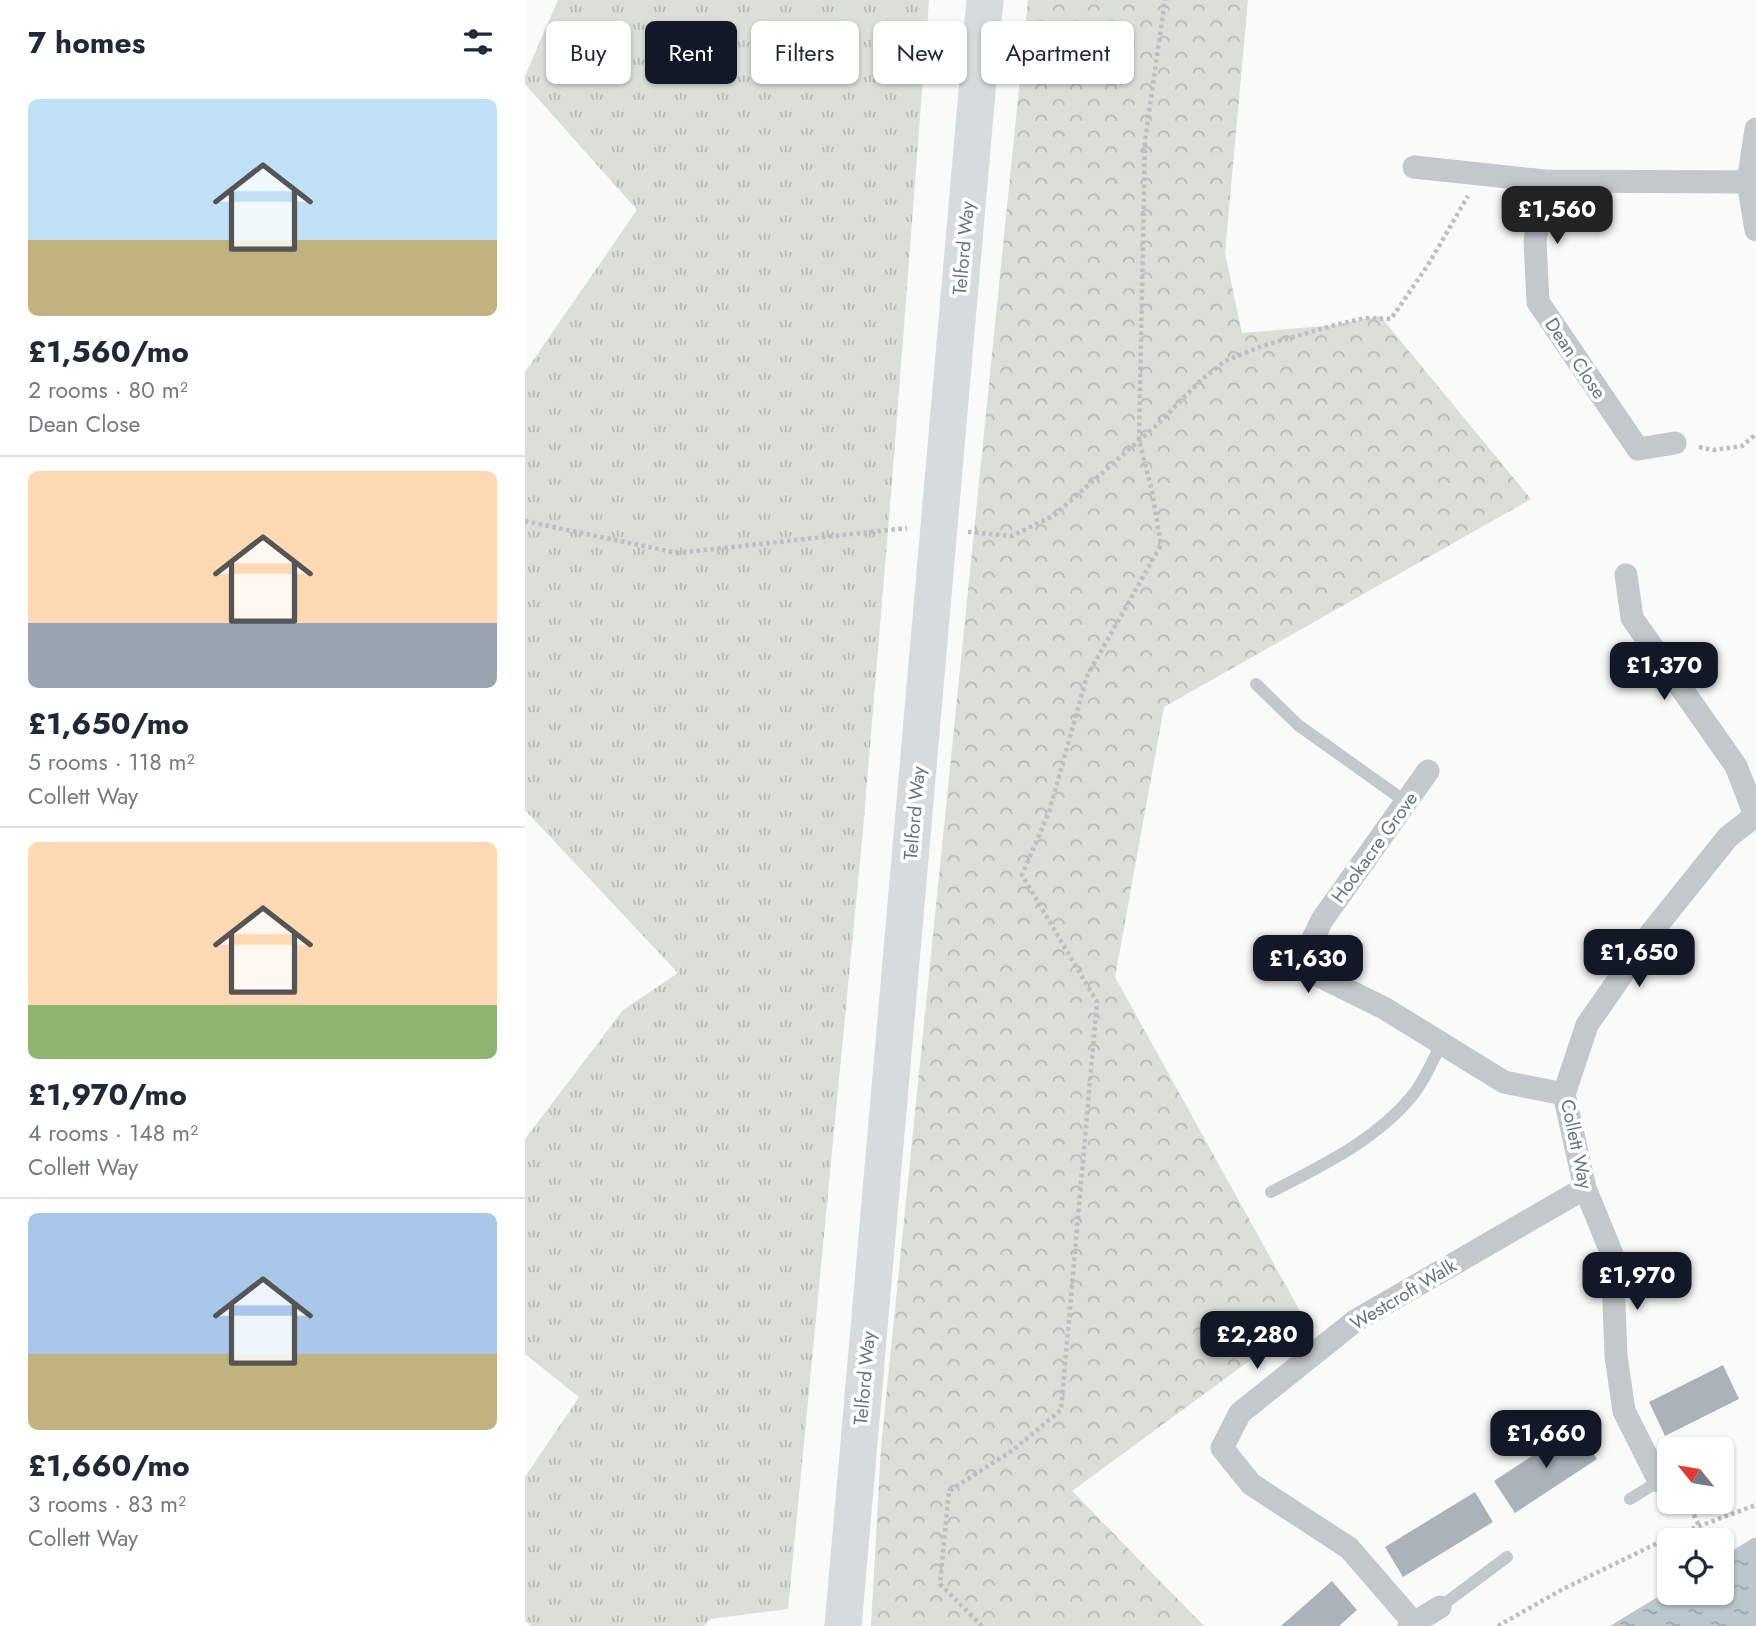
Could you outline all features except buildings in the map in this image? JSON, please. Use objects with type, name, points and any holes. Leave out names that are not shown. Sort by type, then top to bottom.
[{"type":"main road","name":"Telford Way","points":[[843,1626],[985,0]]},
{"type":"street","points":[[1756,129],[1748,182],[1756,230]]},
{"type":"street","points":[[1414,167],[1545,181],[1748,182]]},
{"type":"street","name":"Dean Close","points":[[1545,181],[1535,241],[1538,302],[1638,449],[1675,443]]},
{"type":"street","points":[[1626,575],[1632,618],[1736,766],[1755,815]]},
{"type":"street","name":"Hookacre Grove","points":[[1428,771],[1322,920],[1307,951],[1313,973],[1384,1008],[1504,1082],[1564,1094]]},
{"type":"street","name":"Collett Way","points":[[1657,1466],[1624,1411],[1616,1356],[1612,1254],[1585,1188],[1564,1094],[1587,1025],[1651,933],[1728,837],[1755,815]]},
{"type":"street","name":"Westcroft Walk","points":[[1411,1624],[1349,1548],[1251,1484],[1222,1448],[1240,1413],[1355,1321],[1585,1188]]},
{"type":"street","points":[[1411,1624],[1440,1607]]},
{"type":"lane","points":[[1256,684],[1298,724],[1406,802]]},
{"type":"lane","points":[[1271,1192],[1335,1159],[1385,1124],[1414,1095],[1441,1045]]},
{"type":"lane","points":[[1630,1499],[1657,1482]]},
{"type":"lane","points":[[1440,1607],[1507,1556]]},
{"type":"path","points":[[982,1626],[940,1584],[949,1491],[1013,1450],[1061,1410],[1097,1002],[1022,875],[1049,812],[1087,676],[1161,545],[1153,491],[1139,440],[1145,140],[1165,0]]},
{"type":"path","points":[[525,521],[677,553],[891,529],[939,528],[1012,536],[1053,516],[1225,361],[1262,346],[1335,325],[1365,318],[1391,318],[1428,265],[1481,174]]},
{"type":"path","points":[[1675,443],[1713,450],[1742,446],[1756,434]]},
{"type":"path","points":[[1498,1626],[1563,1588],[1669,1537],[1756,1505]]},
{"type":"path","points":[[1694,1514],[1699,1525]]},
{"type":"green space","points":[[558,0],[929,0],[927,21],[873,21],[873,84],[923,84],[863,830],[788,1609],[710,1619],[704,1626],[532,1626],[525,1621],[525,1477],[579,1397],[525,1354],[525,1139],[623,1010],[678,973],[525,810],[525,372],[637,210],[525,84],[525,76],[546,28],[546,84],[631,84],[631,21],[549,21]]},
{"type":"green space","points":[[1028,0],[1248,0],[1225,253],[1242,333],[1335,325],[1380,316],[1531,499],[1164,707],[1115,977],[1305,1320],[1072,1491],[1204,1626],[871,1626],[881,1447],[1019,84],[1134,84],[1134,21],[1026,21]]},
{"type":"water","points":[[1756,1538],[1756,1626],[1610,1626],[1657,1597],[1657,1605],[1734,1605],[1734,1550]]}]
